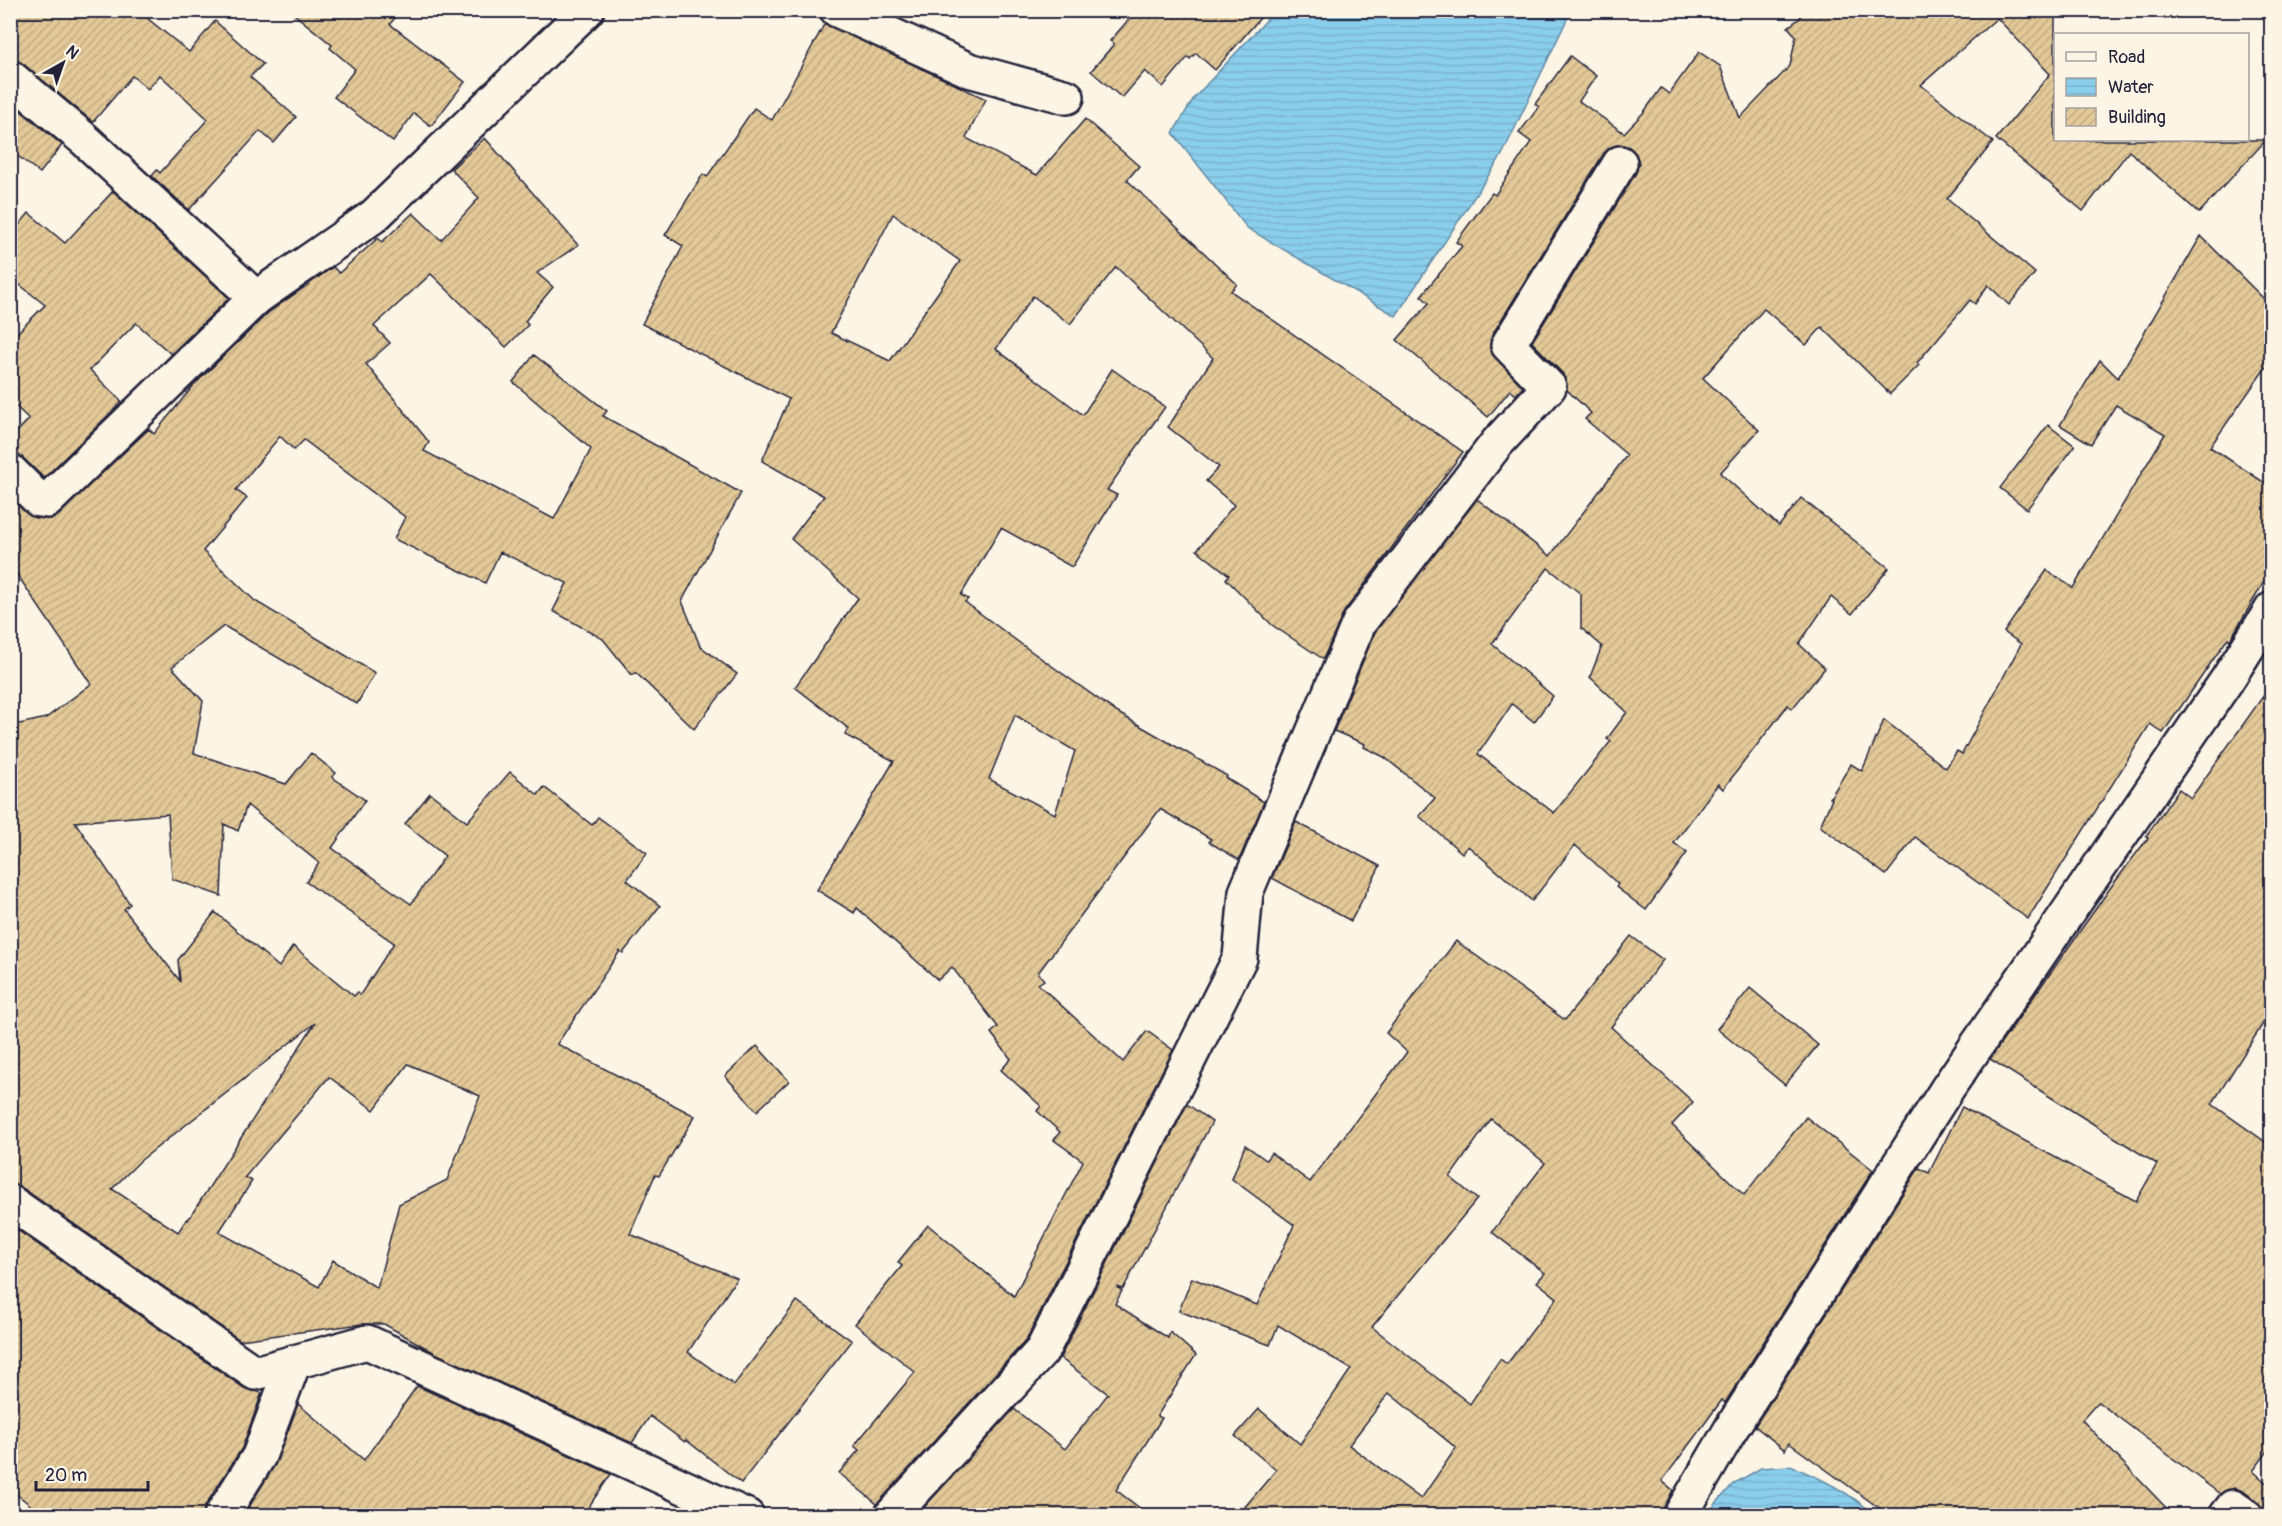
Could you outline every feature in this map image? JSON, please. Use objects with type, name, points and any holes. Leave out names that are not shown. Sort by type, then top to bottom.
[{"type":"street","points":[[10,471],[39,500],[47,501],[256,298],[374,216],[587,10]]},
{"type":"street","points":[[837,10],[969,70],[1067,97]]},
{"type":"street","points":[[10,77],[84,138],[256,298]]},
{"type":"street","points":[[891,1515],[1042,1351],[1240,958],[1246,892],[1359,623],[1497,443],[1549,387],[1508,345],[1620,164]]},
{"type":"street","points":[[1680,1515],[1731,1429],[1947,1089],[2227,680],[2271,609]]},
{"type":"street","points":[[10,1202],[255,1373],[367,1342],[746,1515]]},
{"type":"street","points":[[221,1515],[259,1456],[294,1362]]},
{"type":"street","points":[[2226,1515],[2233,1507],[2246,1515]]},
{"type":"water","points":[[1275,11],[1571,11],[1502,155],[1396,316],[1247,228],[1173,133],[1194,98]]},
{"type":"water","points":[[1790,1466],[1835,1487],[1875,1515],[1706,1515],[1733,1484],[1761,1468]]},
{"type":"building","points":[[10,10],[137,10],[189,52],[215,21],[263,64],[250,77],[296,117],[274,143],[260,131],[189,210],[152,176],[157,170],[160,173],[208,119],[160,75],[148,89],[132,76],[93,122],[22,63],[10,59]]},
{"type":"building","points":[[289,10],[401,10],[390,24],[465,82],[431,126],[414,113],[393,142],[334,97],[355,69],[330,48],[332,45]]},
{"type":"building","points":[[1137,10],[1267,10],[1215,70],[1196,53],[1190,59],[1188,57],[1163,87],[1145,71],[1122,98],[1091,71],[1114,44],[1110,41]]},
{"type":"building","points":[[1802,10],[2055,10],[2054,141],[2266,140],[2199,213],[2129,151],[2083,211],[1996,139],[2050,74],[1997,18],[1921,85],[1993,142],[1947,199],[2035,273],[2009,305],[1988,285],[1975,304],[1970,300],[1917,363],[1919,365],[1890,394],[1822,327],[1806,345],[1764,309],[1703,378],[1759,430],[1720,473],[1779,526],[1801,498],[1889,568],[1852,614],[1831,597],[1799,644],[1825,668],[1792,709],[1788,705],[1723,789],[1718,784],[1674,843],[1687,853],[1646,910],[1616,887],[1618,884],[1575,845],[1532,901],[1468,846],[1462,853],[1419,816],[1435,798],[1384,757],[1364,747],[1365,744],[1334,731],[1375,632],[1477,499],[1550,556],[1627,455],[1585,419],[1591,413],[1567,390],[1563,374],[1532,342],[1636,173],[1639,163],[1636,154],[1629,147],[1620,144],[1604,153],[1492,335],[1490,352],[1523,387],[1516,395],[1510,390],[1488,417],[1397,340],[1429,303],[1421,296],[1462,246],[1456,242],[1492,193],[1495,195],[1531,142],[1519,133],[1539,107],[1535,104],[1570,56],[1596,76],[1579,101],[1624,133],[1644,112],[1661,88],[1669,94],[1699,52],[1720,66],[1740,118],[1790,66],[1796,36],[1788,27],[1800,18]],"holes":[[[1548,568],[1581,594],[1581,628],[1602,646],[1590,677],[1627,712],[1607,739],[1611,741],[1554,813],[1478,754],[1512,704],[1534,722],[1553,696],[1492,644]]]},
{"type":"building","points":[[825,23],[986,99],[966,138],[1037,175],[1085,119],[1139,166],[1127,180],[1237,284],[1231,291],[1463,452],[1344,612],[1323,659],[1272,625],[1226,579],[1229,575],[1197,550],[1234,505],[1206,481],[1219,467],[1168,427],[1213,358],[1116,267],[1070,324],[1033,296],[996,349],[1083,415],[1112,369],[1165,407],[1107,490],[1117,495],[1072,567],[1001,528],[961,595],[968,599],[965,602],[1118,713],[1227,776],[1226,778],[1264,802],[1239,860],[1209,842],[1211,839],[1160,809],[1038,973],[1044,980],[1038,984],[1123,1062],[1147,1031],[1173,1050],[1026,1340],[877,1504],[839,1473],[859,1450],[854,1446],[915,1372],[855,1324],[902,1266],[898,1262],[928,1225],[1014,1296],[1083,1161],[1054,1140],[1060,1132],[1037,1111],[1041,1106],[1001,1070],[1011,1059],[991,1033],[998,1027],[952,967],[938,980],[857,908],[854,913],[817,890],[894,761],[845,735],[849,729],[795,687],[858,598],[791,539],[824,496],[762,461],[789,399],[642,324],[683,246],[665,235],[703,174],[707,177],[754,108],[772,120]],"holes":[[[893,214],[960,261],[890,361],[831,333]],[[1015,715],[1075,751],[1055,814],[989,779]]]},
{"type":"building","points":[[10,102],[62,145],[40,173],[10,150]]},
{"type":"building","points":[[485,138],[578,245],[537,273],[553,287],[525,321],[528,325],[506,347],[431,274],[374,326],[390,343],[366,364],[429,442],[424,451],[554,519],[591,449],[513,382],[534,355],[607,411],[603,416],[741,493],[682,601],[700,646],[737,674],[694,729],[636,673],[632,675],[603,639],[553,611],[567,583],[500,552],[485,583],[394,539],[405,517],[304,440],[294,450],[280,436],[236,490],[247,498],[203,551],[255,601],[375,673],[357,704],[224,626],[172,667],[203,701],[194,753],[286,784],[311,753],[336,773],[332,777],[365,800],[332,848],[411,904],[445,856],[405,824],[430,793],[467,822],[510,772],[538,795],[544,787],[592,825],[598,817],[647,853],[627,880],[660,906],[623,953],[620,951],[557,1044],[695,1116],[659,1176],[655,1175],[630,1234],[737,1278],[688,1352],[734,1385],[797,1301],[852,1341],[741,1483],[686,1440],[685,1442],[650,1416],[632,1443],[435,1353],[384,1324],[362,1324],[240,1340],[21,1187],[10,1183],[10,726],[46,718],[91,684],[10,564],[10,498],[26,513],[36,518],[53,519],[149,429],[154,434],[194,385],[268,313],[333,267],[339,273],[378,238],[382,242],[413,213],[441,240],[479,198],[451,169]],"holes":[[[247,805],[319,863],[306,882],[394,943],[360,995],[357,993],[354,996],[293,946],[279,967],[215,912],[178,960],[180,981],[124,909],[130,904],[75,822],[168,814],[172,879],[221,896],[224,824],[238,831]],[[315,1023],[178,1232],[112,1189],[140,1161]],[[408,1064],[480,1096],[447,1180],[399,1204],[377,1288],[333,1260],[319,1287],[219,1232],[252,1181],[245,1177],[329,1077],[374,1110]]]},
{"type":"building","points":[[113,191],[229,298],[171,354],[136,323],[90,370],[122,402],[44,478],[23,458],[10,453],[10,439],[29,419],[10,401],[10,340],[45,305],[10,277],[10,236],[29,213],[65,243]]},
{"type":"building","points":[[2201,236],[2271,306],[2271,360],[2210,447],[2271,487],[2271,570],[2230,640],[2228,638],[2163,733],[2150,724],[2028,919],[1915,837],[1886,875],[1820,826],[1832,799],[1830,798],[1851,764],[1862,771],[1884,720],[1946,768],[1957,751],[1962,754],[2021,644],[2004,632],[2047,570],[2073,588],[2165,434],[2116,405],[2091,444],[2060,425],[2100,360],[2118,378]]},
{"type":"building","points":[[2048,425],[2075,446],[2027,509],[2000,488]]},
{"type":"building","points":[[2271,685],[2271,1011],[2212,1104],[2271,1146],[2271,1447],[2253,1471],[2271,1487],[2271,1515],[2264,1515],[2257,1501],[2243,1491],[2234,1488],[2220,1494],[2098,1402],[2082,1420],[2173,1515],[1889,1515],[1789,1443],[1785,1450],[1755,1426],[1919,1168],[1929,1173],[1962,1107],[2136,1201],[2157,1164],[1990,1059],[2148,838],[2146,836],[2179,789],[2191,798]]},
{"type":"building","points":[[1296,822],[1380,866],[1351,921],[1272,878]]},
{"type":"building","points":[[1631,936],[1663,960],[1611,1027],[1693,1102],[1672,1125],[1744,1195],[1806,1117],[1873,1170],[1725,1403],[1722,1400],[1662,1481],[1673,1490],[1663,1509],[1658,1515],[1238,1515],[1276,1470],[1235,1436],[1259,1409],[1300,1444],[1351,1369],[1278,1325],[1270,1345],[1179,1311],[1192,1278],[1257,1305],[1294,1225],[1232,1179],[1245,1145],[1266,1160],[1271,1153],[1310,1182],[1407,1052],[1386,1033],[1456,941],[1565,1020]],"holes":[[[1491,1119],[1545,1163],[1492,1232],[1545,1273],[1537,1282],[1557,1298],[1507,1364],[1500,1359],[1470,1404],[1372,1327],[1477,1199],[1450,1177]],[[1389,1393],[1456,1448],[1421,1499],[1349,1445]]]},
{"type":"building","points":[[1750,988],[1818,1045],[1785,1085],[1717,1029]]},
{"type":"building","points":[[757,1046],[789,1081],[757,1111],[725,1076]]},
{"type":"building","points":[[1187,1104],[1212,1122],[1123,1289],[1117,1287],[1122,1291],[1115,1304],[1168,1338],[1170,1332],[1196,1355],[1157,1416],[1162,1418],[1116,1490],[1149,1515],[917,1515],[1014,1409],[1065,1449],[1108,1394],[1060,1358]]},
{"type":"building","points":[[10,1225],[244,1388],[262,1393],[242,1448],[205,1506],[202,1515],[43,1515],[10,1489]]},
{"type":"building","points":[[417,1386],[611,1474],[583,1515],[244,1515],[276,1463],[298,1404],[364,1460]]}]
